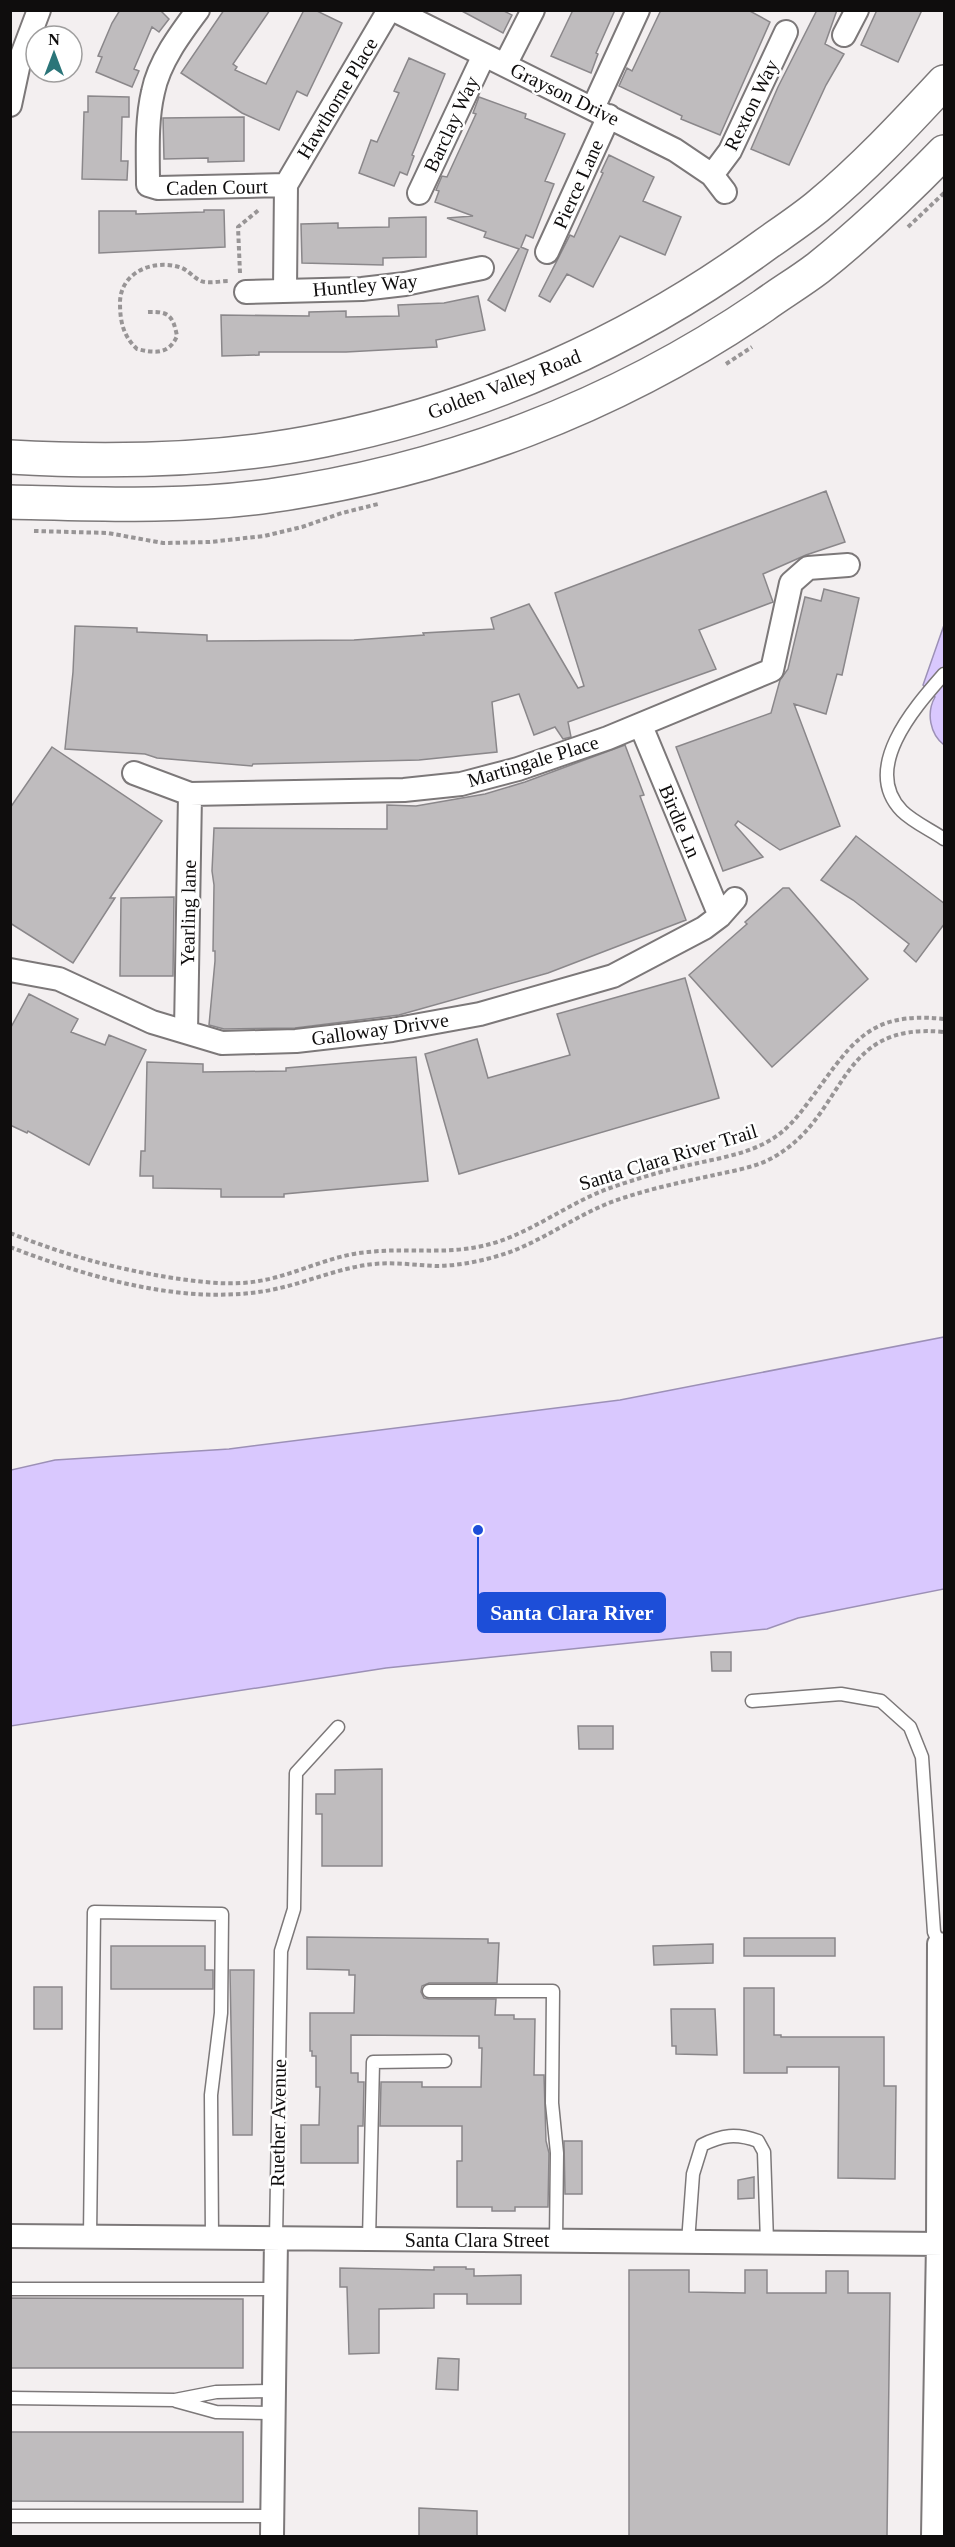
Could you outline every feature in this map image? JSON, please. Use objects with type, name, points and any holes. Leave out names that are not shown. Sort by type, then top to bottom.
[{"type":"main road","name":"Golden Valley Road","points":[[10,457],[124,460],[192,458],[267,449],[324,440],[420,416],[507,387],[581,356],[641,325],[729,272],[817,207],[887,143],[945,82]]},
{"type":"main road","points":[[10,502],[104,506],[190,503],[268,496],[342,484],[431,462],[506,438],[574,411],[653,373],[725,332],[818,268],[894,202],[945,152]]},
{"type":"street","points":[[10,105],[19,63],[39,10]]},
{"type":"street","name":"Caden Court","points":[[198,10],[169,51],[153,90],[148,132],[148,185],[158,188],[286,185]]},
{"type":"street","name":"Hawthorne Place","points":[[286,185],[389,10]]},
{"type":"street","name":"Grayson Drive","points":[[394,10],[675,150],[718,184]]},
{"type":"street","points":[[505,65],[533,10]]},
{"type":"street","name":"Pierce Lane","points":[[547,252],[638,10]]},
{"type":"street","points":[[844,34],[857,10]]},
{"type":"street","name":"Rexton Way","points":[[718,184],[730,151],[786,32]]},
{"type":"street","name":"Barclay Way","points":[[419,193],[484,55]]},
{"type":"street","points":[[285,290],[286,185]]},
{"type":"street","name":"Huntley Way","points":[[246,292],[362,289],[405,284],[482,268]]},
{"type":"street","name":"Martingale Place","points":[[134,773],[190,794],[404,790],[461,784],[518,769],[640,726],[772,670],[791,583],[808,568],[848,565]]},
{"type":"street","name":"Birdle Ln","points":[[640,726],[728,908]]},
{"type":"street","name":"Yearling lane","points":[[186,1032],[190,794]]},
{"type":"street","name":"Galloway Drivve","points":[[10,970],[59,979],[152,1022],[222,1043],[296,1041],[392,1030],[480,1014],[613,976],[704,928],[728,908]]},
{"type":"street","points":[[933,2536],[941,2243],[939,1944]]},
{"type":"street","name":"Santa Clara Street","points":[[10,2236],[941,2243]]},
{"type":"street","name":"Ruether Avenue","points":[[272,2526],[276,2239]]},
{"type":"lane","points":[[945,674],[926,694],[895,741],[888,759],[886,774],[889,790],[902,812],[945,839]]},
{"type":"lane","points":[[752,1701],[841,1694],[880,1701],[910,1726],[922,1757],[934,1932],[939,1944]]},
{"type":"lane","name":"Ruether Avenue","points":[[276,2239],[281,1951],[294,1909],[296,1773],[338,1727]]},
{"type":"lane","points":[[90,2237],[94,1912],[222,1914],[221,2013],[211,2095],[212,2238]]},
{"type":"lane","points":[[429,1991],[553,1991],[552,2103],[557,2153],[556,2241]]},
{"type":"lane","points":[[369,2240],[373,2062],[445,2061]]},
{"type":"lane","points":[[688,2242],[693,2174],[702,2145],[720,2136],[748,2137],[758,2141],[764,2152],[767,2242]]},
{"type":"lane","points":[[10,2289],[275,2289]]},
{"type":"lane","points":[[10,2398],[175,2400],[216,2392],[273,2402]]},
{"type":"lane","points":[[175,2400],[216,2412],[273,2402]]},
{"type":"lane","points":[[10,2516],[272,2526]]},
{"type":"path","points":[[148,312],[166,313],[174,321],[177,336],[168,349],[159,352],[137,349],[124,335],[120,303],[125,282],[143,268],[174,266],[202,281],[233,281],[233,277],[240,277],[238,227],[260,209]]},
{"type":"path","name":"Santa Clara River Trail","points":[[10,1233],[53,1250],[103,1265],[215,1283],[261,1281],[366,1252],[440,1252],[480,1246],[519,1233],[567,1206],[610,1188],[674,1169],[736,1155],[768,1142],[793,1122],[851,1046],[863,1035],[876,1026],[897,1019],[920,1017],[945,1019]]},
{"type":"path","points":[[10,1247],[96,1277],[161,1289],[223,1295],[273,1289],[336,1271],[374,1264],[449,1265],[488,1258],[512,1251],[579,1216],[624,1197],[738,1170],[772,1158],[796,1141],[810,1126],[855,1063],[877,1042],[901,1032],[945,1032]]},
{"type":"shaded area","points":[[944,625],[944,745],[935,735],[931,723],[932,703],[935,697],[923,685]]},
{"type":"shaded area","points":[[944,1337],[944,1589],[798,1618],[767,1629],[386,1668],[11,1726],[11,1470],[55,1460],[229,1449],[620,1400]]},
{"type":"building","points":[[120,10],[160,10],[169,19],[159,32],[152,27],[134,69],[139,71],[132,87],[96,72],[102,57],[98,56]]},
{"type":"building","points":[[224,10],[270,10],[233,64],[237,67],[235,70],[266,84],[304,10],[315,10],[342,23],[307,96],[297,91],[279,130],[242,113],[181,73]]},
{"type":"building","points":[[460,10],[502,10],[512,15],[503,33]]},
{"type":"building","points":[[573,10],[615,10],[596,53],[598,54],[591,73],[551,56]]},
{"type":"building","points":[[661,10],[748,10],[770,22],[720,135],[681,119],[682,116],[619,86],[627,68],[632,71]]},
{"type":"building","points":[[817,10],[837,10],[825,44],[844,54],[826,85],[789,165],[751,149],[778,87]]},
{"type":"building","points":[[877,10],[922,10],[898,62],[861,45]]},
{"type":"building","points":[[409,58],[445,74],[412,155],[414,156],[407,175],[400,172],[394,186],[359,173],[371,140],[377,142],[399,93],[394,91]]},
{"type":"building","points":[[88,96],[129,97],[129,117],[122,117],[121,161],[128,161],[127,180],[82,179],[84,112],[88,112]]},
{"type":"building","points":[[479,97],[526,114],[525,118],[565,134],[545,181],[554,184],[533,238],[526,235],[521,247],[528,250],[505,311],[488,300],[519,249],[484,237],[486,232],[447,218],[473,216],[435,202],[439,191],[436,190],[442,176],[447,177],[476,114],[473,113]]},
{"type":"building","points":[[244,117],[244,161],[208,162],[208,158],[164,159],[163,118]]},
{"type":"building","points":[[609,155],[654,177],[643,201],[681,217],[665,255],[620,236],[593,287],[567,274],[550,302],[539,296],[570,235],[574,237]]},
{"type":"building","points":[[204,210],[224,210],[225,247],[99,253],[99,211],[136,211],[136,214],[204,212]]},
{"type":"building","points":[[426,217],[426,257],[383,258],[383,265],[302,263],[301,224],[338,223],[338,228],[389,227],[389,218]]},
{"type":"building","points":[[478,296],[485,330],[436,340],[437,347],[346,352],[259,352],[259,355],[222,356],[221,315],[309,316],[309,312],[346,311],[346,317],[399,316],[398,305],[444,303]]},
{"type":"building","points":[[826,491],[845,542],[806,555],[763,574],[773,602],[699,630],[716,669],[568,722],[571,737],[563,739],[555,727],[534,735],[519,694],[492,702],[497,752],[419,760],[253,764],[252,766],[157,758],[145,754],[65,749],[75,626],[137,628],[137,632],[207,635],[207,641],[354,640],[494,629],[491,618],[529,604],[578,688],[584,686],[555,593]]},
{"type":"building","points":[[824,589],[859,598],[842,675],[837,674],[826,714],[794,704],[840,826],[780,850],[738,821],[735,825],[763,857],[723,871],[676,747],[771,713],[780,680],[788,669],[805,597],[821,601]]},
{"type":"building","points":[[625,745],[644,795],[640,796],[686,920],[548,973],[399,1015],[295,1028],[224,1029],[209,1025],[215,961],[212,871],[214,828],[387,829],[387,805],[416,806],[485,794],[525,782]]},
{"type":"building","points":[[52,747],[162,821],[110,898],[115,898],[73,963],[10,923],[10,808]]},
{"type":"building","points":[[856,836],[945,904],[945,923],[916,962],[904,951],[909,944],[853,900],[821,880]]},
{"type":"building","points":[[783,888],[789,888],[868,979],[772,1067],[689,975],[747,924],[745,922]]},
{"type":"building","points":[[174,897],[173,976],[120,976],[121,898]]},
{"type":"building","points":[[685,978],[719,1098],[459,1174],[425,1054],[477,1039],[488,1078],[570,1055],[557,1014]]},
{"type":"building","points":[[29,994],[78,1019],[71,1032],[105,1045],[109,1035],[146,1050],[89,1165],[28,1131],[27,1133],[10,1125],[10,1029]]},
{"type":"building","points":[[416,1057],[428,1181],[284,1194],[284,1197],[221,1197],[221,1189],[153,1188],[153,1176],[140,1176],[141,1151],[145,1151],[147,1062],[203,1064],[203,1072],[286,1071],[286,1068]]},
{"type":"building","points":[[711,1652],[731,1652],[731,1671],[712,1671]]},
{"type":"building","points":[[578,1726],[613,1726],[613,1749],[579,1749]]},
{"type":"building","points":[[382,1769],[382,1866],[322,1866],[322,1814],[316,1814],[316,1794],[335,1794],[335,1770]]},
{"type":"building","points":[[307,1937],[488,1939],[488,1943],[499,1943],[497,1983],[429,1983],[422,1986],[421,1992],[424,1998],[429,1999],[496,1999],[495,2015],[514,2015],[514,2019],[535,2019],[534,2075],[544,2075],[546,2141],[549,2153],[548,2207],[515,2207],[515,2211],[492,2211],[492,2207],[457,2207],[457,2161],[462,2161],[462,2126],[380,2126],[381,2082],[422,2082],[422,2087],[481,2087],[482,2048],[479,2048],[479,2036],[351,2035],[351,2073],[358,2073],[358,2082],[364,2082],[363,2126],[358,2126],[358,2163],[301,2163],[301,2125],[319,2125],[320,2087],[316,2087],[316,2056],[312,2056],[312,2051],[310,2051],[310,2013],[354,2013],[355,1975],[349,1975],[349,1970],[307,1969]]},
{"type":"building","points":[[744,1938],[835,1938],[835,1956],[744,1956]]},
{"type":"building","points":[[713,1944],[713,1963],[654,1965],[653,1946]]},
{"type":"building","points":[[111,1946],[205,1946],[205,1970],[213,1970],[213,1989],[111,1989]]},
{"type":"building","points":[[230,1970],[254,1970],[252,2135],[233,2135]]},
{"type":"building","points":[[34,1987],[62,1987],[62,2029],[34,2029]]},
{"type":"building","points":[[744,1988],[774,1988],[774,2035],[781,2035],[781,2037],[884,2037],[884,2086],[896,2086],[895,2179],[838,2178],[839,2067],[787,2067],[787,2073],[744,2073]]},
{"type":"building","points":[[671,2009],[715,2009],[717,2055],[676,2054],[676,2046],[672,2046]]},
{"type":"building","points":[[564,2141],[582,2141],[582,2194],[565,2194]]},
{"type":"building","points":[[754,2177],[754,2198],[738,2199],[738,2180]]},
{"type":"building","points":[[434,2267],[466,2267],[466,2269],[474,2269],[474,2276],[521,2275],[521,2304],[467,2304],[467,2294],[434,2294],[434,2308],[379,2309],[379,2353],[349,2354],[347,2287],[340,2287],[340,2268],[434,2270]]},
{"type":"building","points":[[629,2270],[689,2270],[689,2292],[745,2293],[745,2270],[767,2270],[767,2293],[826,2293],[826,2271],[848,2271],[848,2293],[890,2293],[887,2536],[629,2536]]},
{"type":"building","points":[[10,2298],[243,2299],[243,2368],[10,2368]]},
{"type":"building","points":[[438,2358],[459,2359],[458,2390],[436,2389]]},
{"type":"building","points":[[10,2432],[243,2432],[243,2502],[10,2501]]},
{"type":"building","points":[[419,2508],[477,2511],[477,2536],[419,2536]]},
{"type":"place","name":"Santa Clara River","points":[[478,1530]]}]
